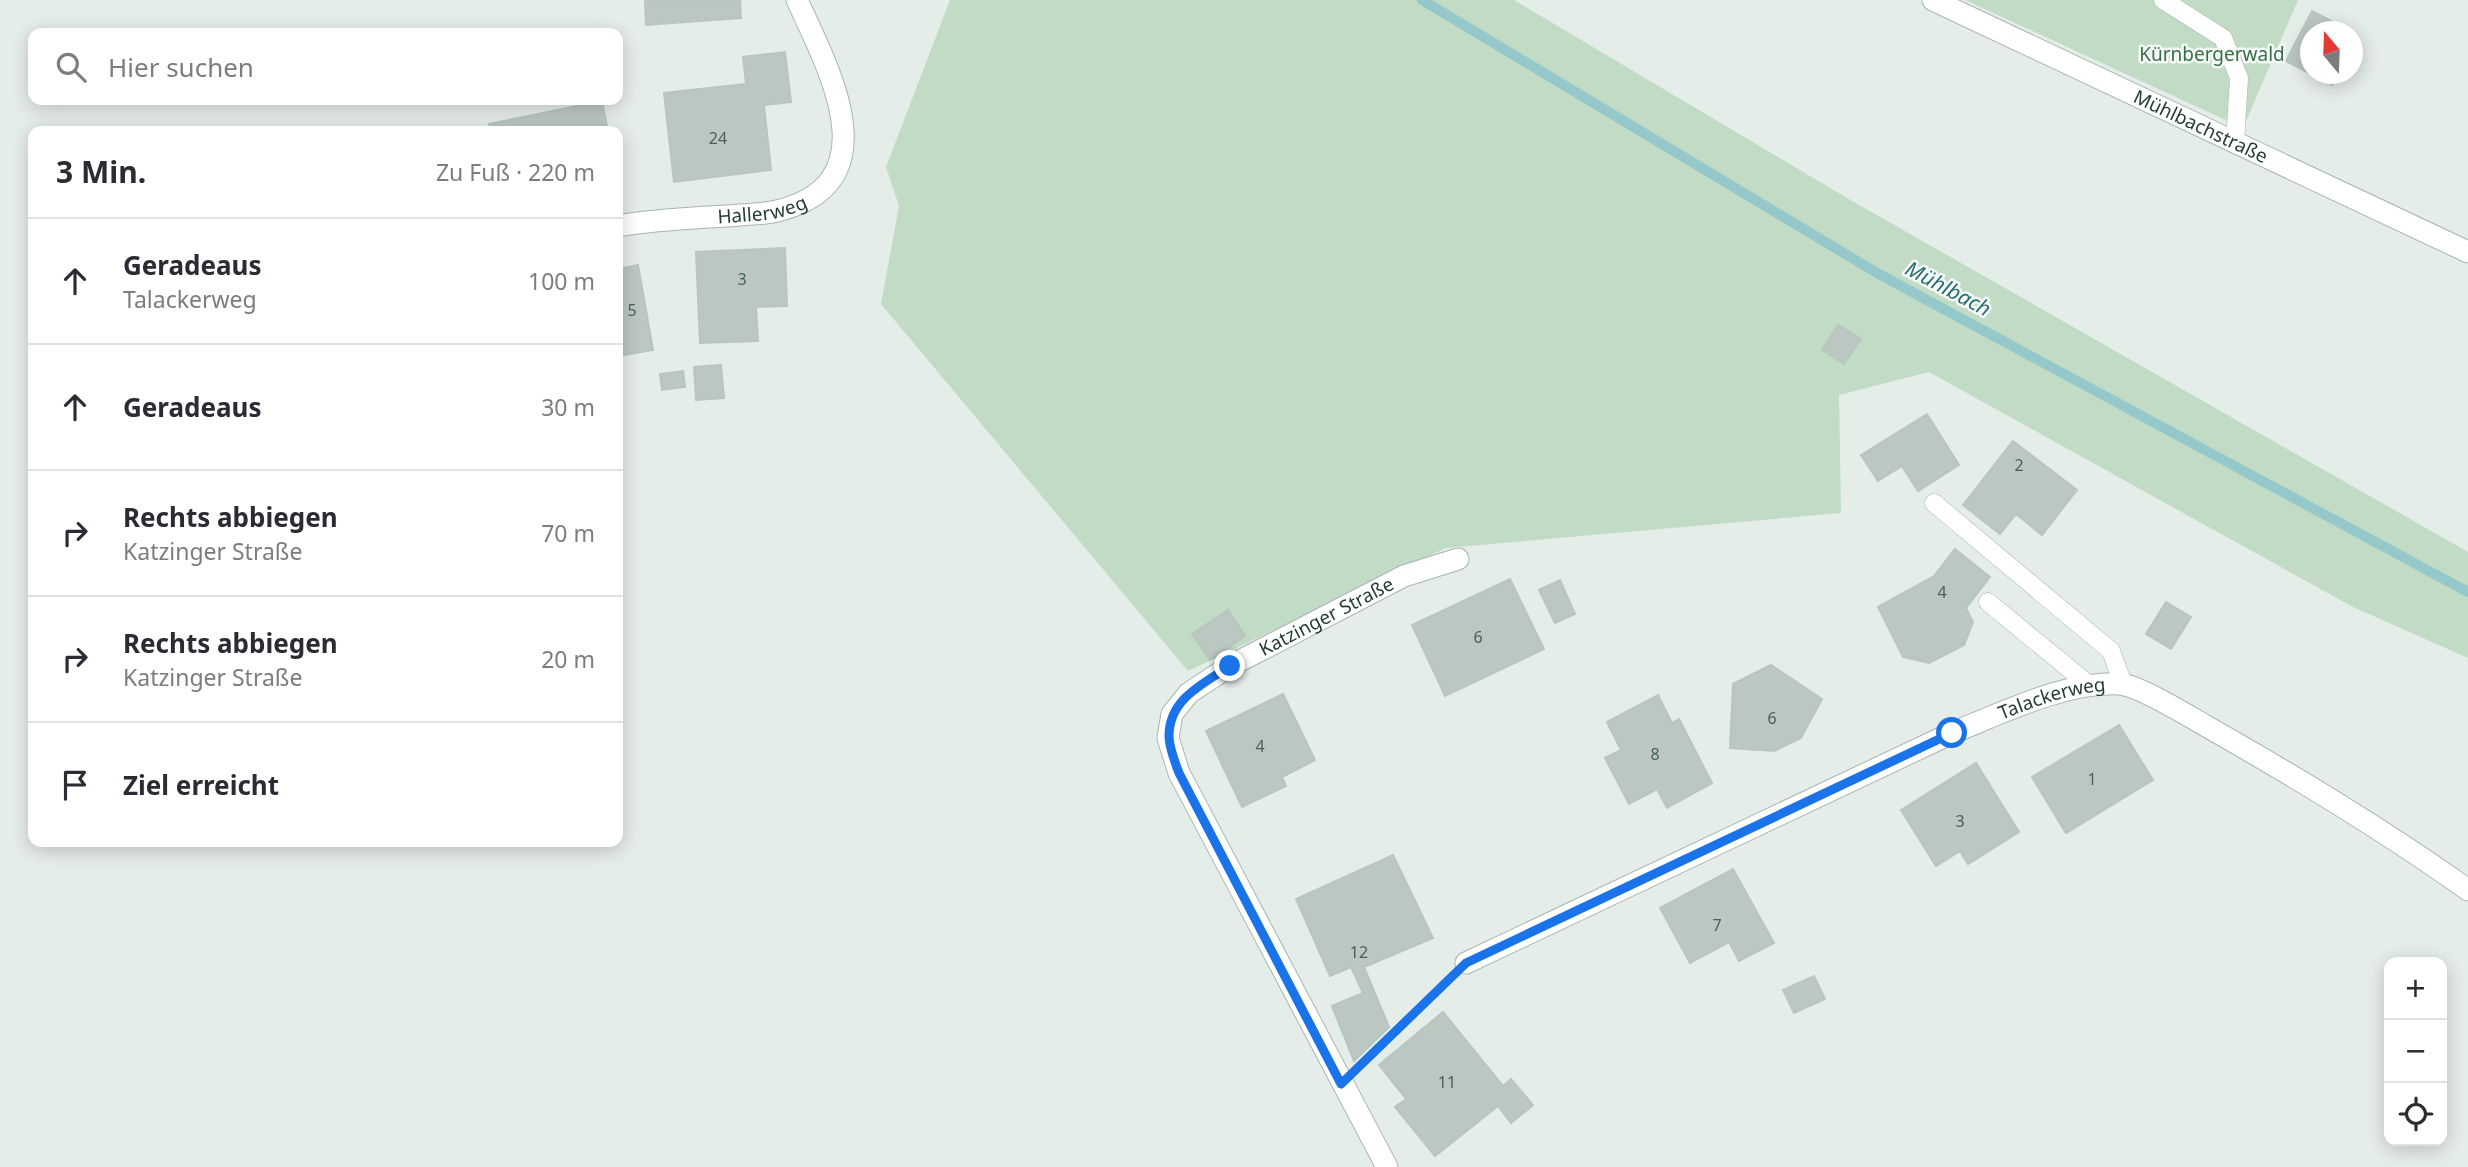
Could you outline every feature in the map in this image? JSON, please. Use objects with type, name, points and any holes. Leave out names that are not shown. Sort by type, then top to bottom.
[{"type":"street","name":"Hallerweg","points":[[623,226],[775,212],[805,202],[828,185],[841,158],[844,133],[841,106],[797,0]]},
{"type":"street","name":"Mühlbachstraße","points":[[1933,0],[2468,252]]},
{"type":"street","name":"Katzinger Straße","points":[[1387,1167],[1179,773],[1168,738],[1172,714],[1189,693],[1230,666],[1404,576],[1458,559]]},
{"type":"street","name":"Talackerweg","points":[[1466,963],[1952,733],[2028,703],[2090,685],[2123,684],[2166,703],[2351,811],[2468,890]]},
{"type":"lane","points":[[2163,0],[2222,38],[2239,78],[2235,143]]},
{"type":"lane","points":[[1934,503],[2111,652],[2123,684]]},
{"type":"lane","points":[[1988,602],[2090,685]]},
{"type":"path","points":[[1341,1084],[1466,963]]},
{"type":"green space","points":[[950,0],[1514,0],[1847,198],[2468,552],[2468,658],[2351,606],[1929,372],[1839,395],[1841,513],[1446,548],[1188,671],[881,304],[899,206],[886,167]]},
{"type":"green space","name":"Kürnbergerwald","points":[[1965,0],[2298,0],[2243,128]]},
{"type":"building","points":[[645,0],[740,0],[741,18],[646,25]]},
{"type":"building","points":[[2312,11],[2331,21],[2307,21]]},
{"type":"building","points":[[2300,34],[2300,69],[2286,61]]},
{"type":"building","points":[[785,52],[791,102],[764,105],[771,170],[674,182],[664,93],[746,84],[743,57]]},
{"type":"building","points":[[582,105],[603,105],[607,126],[490,126]]},
{"type":"building","points":[[785,248],[787,306],[756,307],[758,341],[700,343],[696,252]]},
{"type":"building","points":[[638,265],[653,350],[623,355],[623,268]]},
{"type":"building","points":[[1838,325],[1861,339],[1844,364],[1822,350]]},
{"type":"building","points":[[721,365],[724,398],[696,400],[694,367]]},
{"type":"building","points":[[683,371],[685,387],[662,390],[660,374]]},
{"type":"building","points":[[1927,414],[1959,465],[1918,491],[1902,466],[1878,481],[1861,455]]},
{"type":"building","points":[[2013,441],[2077,490],[2042,535],[2016,514],[2000,534],[1963,505]]},
{"type":"building","points":[[1955,549],[1990,577],[1966,608],[1973,622],[1964,645],[1929,663],[1903,657],[1878,607],[1934,576]]},
{"type":"building","points":[[1510,579],[1544,649],[1445,696],[1412,625]]},
{"type":"building","points":[[1560,580],[1575,614],[1555,623],[1539,590]]},
{"type":"building","points":[[2166,602],[2191,617],[2171,649],[2146,634]]},
{"type":"building","points":[[1228,610],[1245,636],[1210,660],[1192,634]]},
{"type":"building","points":[[1771,665],[1822,699],[1801,738],[1774,751],[1730,748],[1733,684]]},
{"type":"building","points":[[1283,694],[1315,760],[1282,777],[1286,786],[1242,807],[1206,731]]},
{"type":"building","points":[[1658,695],[1672,723],[1679,719],[1712,783],[1667,808],[1657,789],[1629,804],[1605,758],[1621,750],[1607,722]]},
{"type":"building","points":[[2119,725],[2153,780],[2066,833],[2032,777]]},
{"type":"building","points":[[1976,763],[2019,832],[1968,864],[1960,851],[1936,866],[1901,810]]},
{"type":"building","points":[[1393,855],[1433,938],[1364,967],[1389,1027],[1354,1061],[1332,1006],[1363,993],[1351,967],[1330,976],[1296,899]]},
{"type":"building","points":[[1733,869],[1774,943],[1739,961],[1729,942],[1690,963],[1660,908]]},
{"type":"building","points":[[1814,976],[1825,999],[1794,1013],[1783,990]]},
{"type":"building","points":[[1443,1012],[1503,1086],[1511,1079],[1533,1105],[1511,1123],[1498,1106],[1435,1156],[1395,1107],[1406,1099],[1379,1065]]},
{"type":"waterway","name":"Mühlbach","points":[[1422,0],[1877,273],[2468,592]]},
{"type":"route","points":[[1230,666],[1189,693],[1172,714],[1168,738],[1179,773],[1341,1084],[1466,963],[1952,733]]}]
